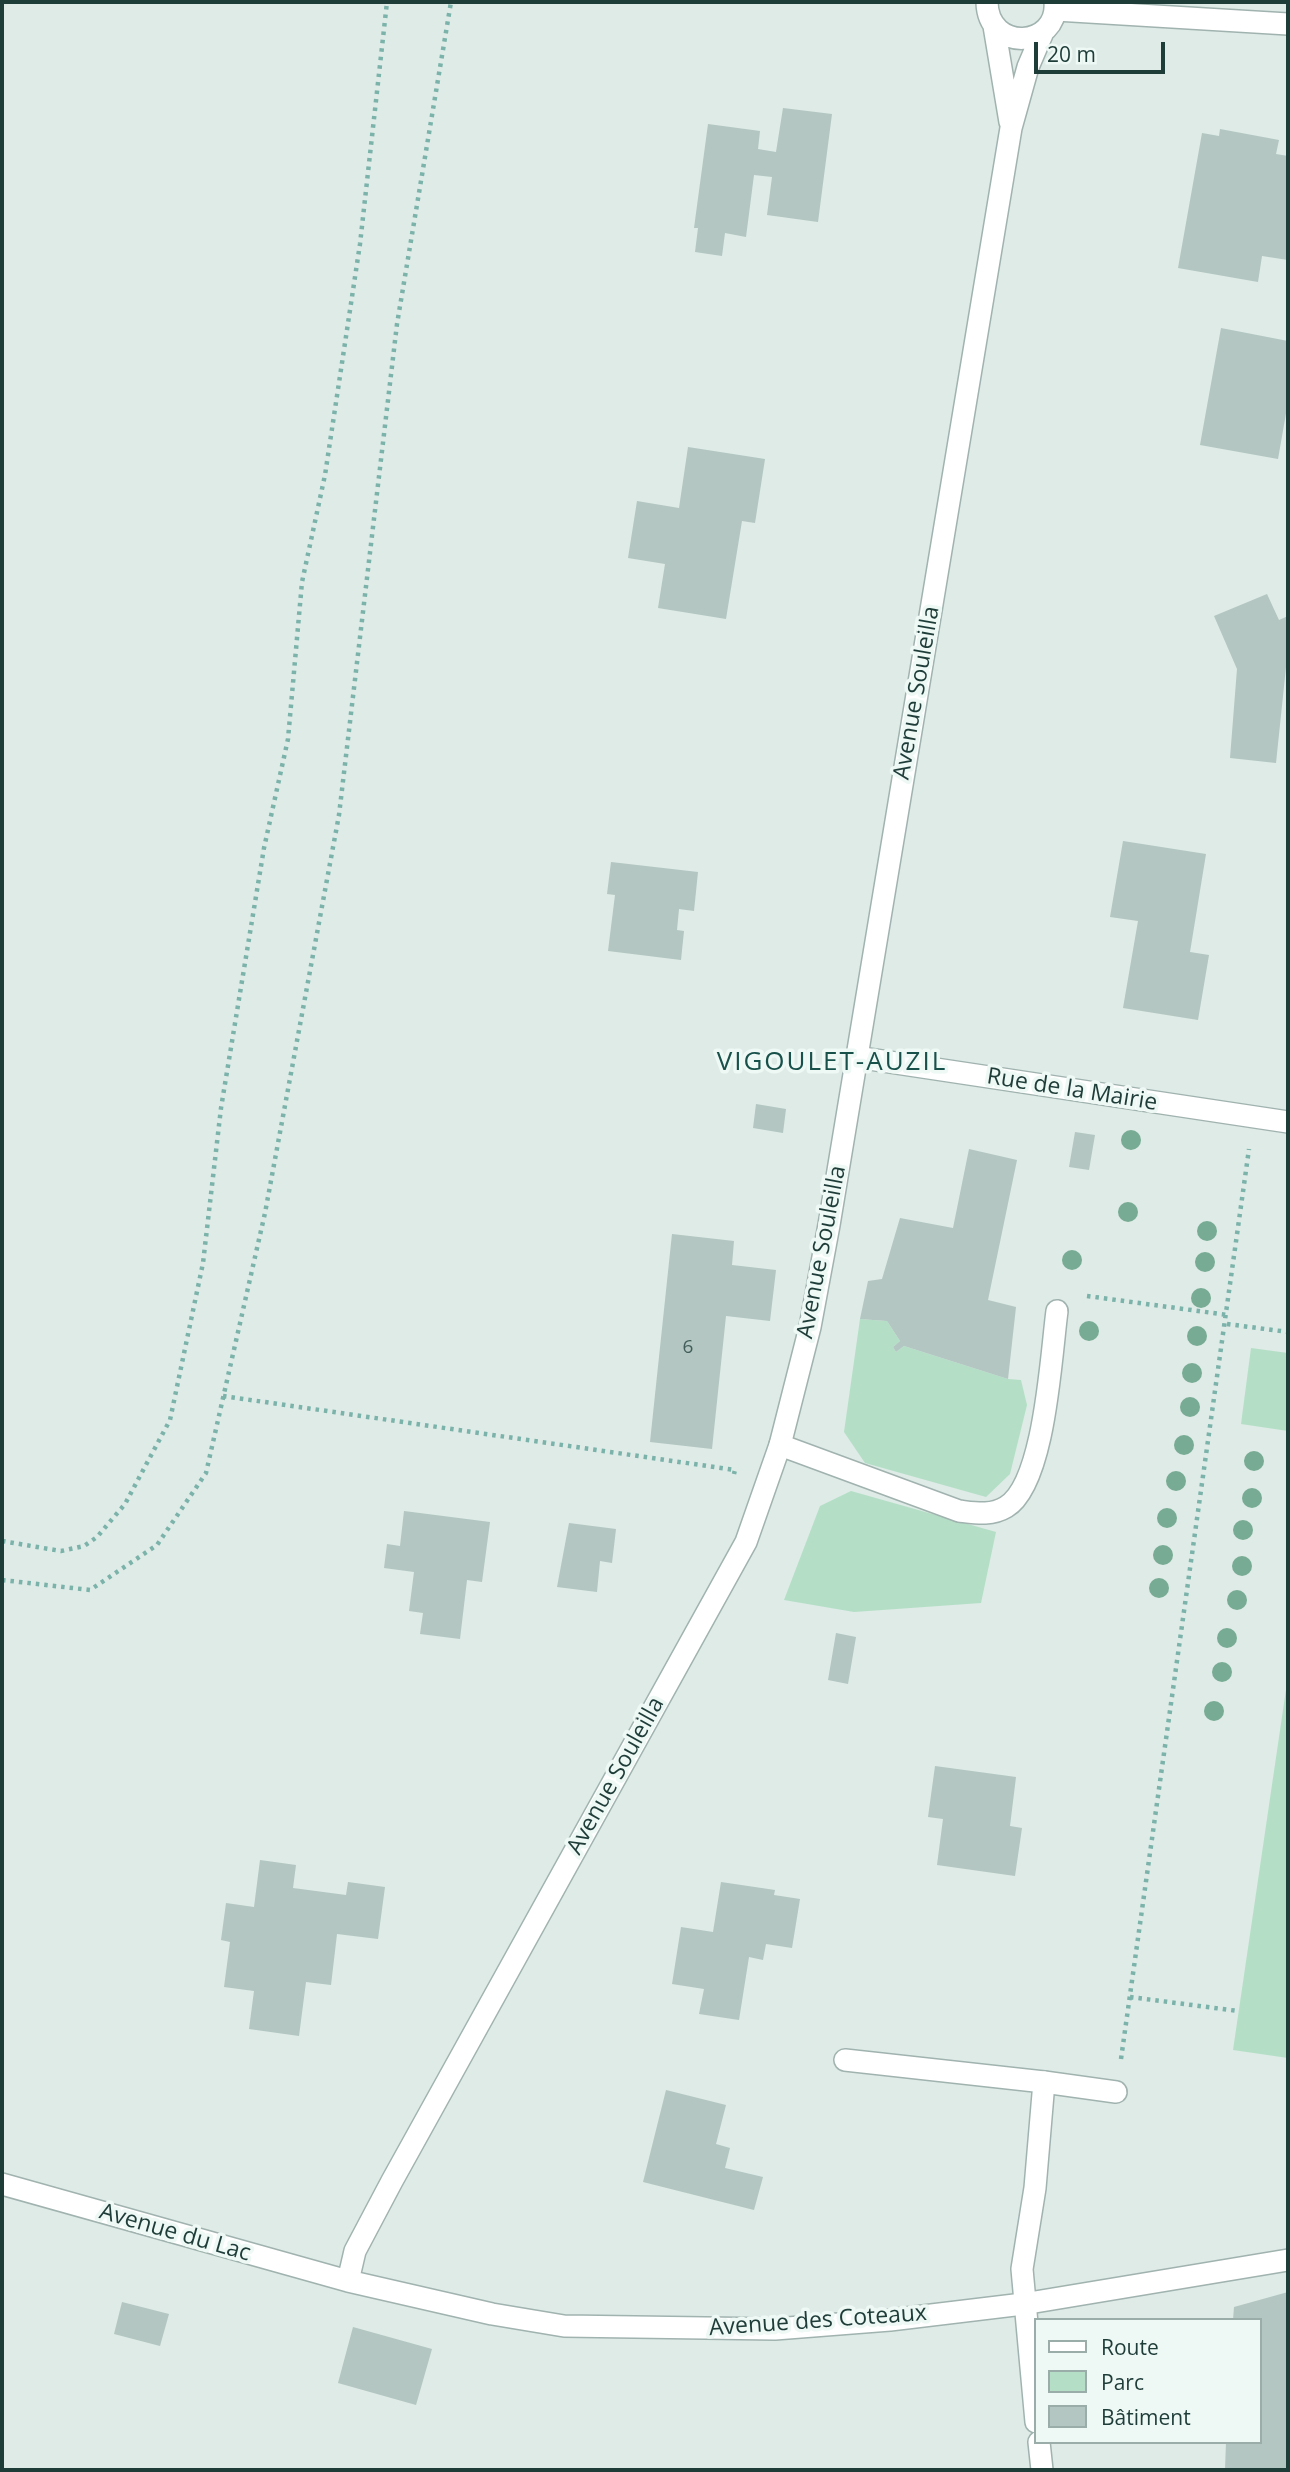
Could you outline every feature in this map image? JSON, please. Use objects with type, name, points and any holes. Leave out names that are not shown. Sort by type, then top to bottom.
[{"type":"street","name":"Avenue Souleilla","points":[[987,2],[987,13],[994,26],[1011,128]]},
{"type":"street","name":"Avenue Souleilla","points":[[348,2281],[355,2251],[392,2180],[746,1542],[780,1445],[810,1327],[1011,128],[1028,67],[1056,6]]},
{"type":"street","points":[[1056,6],[1288,24]]},
{"type":"street","points":[[994,26],[1004,35],[1017,39],[1031,38],[1043,32]]},
{"type":"street","name":"Rue de la Mairie","points":[[856,1057],[1288,1122]]},
{"type":"street","points":[[780,1445],[959,1511],[988,1514],[1008,1506],[1024,1489],[1039,1450],[1057,1311]]},
{"type":"street","points":[[845,2060],[1116,2092]]},
{"type":"street","points":[[1034,2404],[1023,2304],[1022,2269],[1035,2188],[1044,2082]]},
{"type":"street","name":"Avenue du Lac","points":[[2,2184],[348,2281]]},
{"type":"street","name":"Avenue des Coteaux","points":[[348,2281],[492,2315],[564,2326],[775,2329],[1023,2304],[1288,2260]]},
{"type":"street","points":[[1038,2444],[1042,2470]]},
{"type":"path","points":[[2,1541],[61,1551],[83,1546],[97,1536],[125,1504],[170,1420],[203,1263],[221,1108],[264,848],[288,740],[302,582],[325,475],[360,244],[387,2]]},
{"type":"path","points":[[2,1580],[90,1590],[157,1545],[206,1473],[265,1213],[339,815],[397,324],[451,2]]},
{"type":"path","points":[[1116,2092],[1227,1324],[1253,1117]]},
{"type":"path","points":[[1086,1296],[1228,1315]]},
{"type":"path","points":[[1227,1324],[1288,1332]]},
{"type":"path","points":[[223,1396],[735,1470],[731,1481]]},
{"type":"path","points":[[1130,1997],[1238,2011]]},
{"type":"green space","points":[[860,1319],[887,1321],[900,1341],[893,1347],[896,1352],[904,1346],[1008,1379],[1021,1380],[1027,1405],[1010,1474],[986,1497],[865,1463],[844,1432]]},
{"type":"green space","points":[[1251,1348],[1288,1353],[1288,1431],[1241,1424]]},
{"type":"green space","points":[[851,1491],[996,1532],[981,1603],[854,1612],[784,1600],[820,1506]]},
{"type":"green space","points":[[1288,1676],[1288,2058],[1233,2050]]},
{"type":"building","points":[[783,108],[832,114],[818,222],[767,215],[772,177],[754,175],[746,237],[725,233],[722,256],[695,252],[698,228],[694,228],[708,124],[760,131],[758,149],[776,152]]},
{"type":"building","points":[[1220,129],[1279,140],[1276,154],[1288,156],[1288,260],[1262,256],[1258,282],[1178,268],[1202,133],[1219,136]]},
{"type":"building","points":[[1221,328],[1288,341],[1288,402],[1278,459],[1200,445]]},
{"type":"building","points":[[688,447],[765,459],[755,523],[742,521],[726,619],[658,608],[665,564],[628,558],[637,501],[679,508]]},
{"type":"building","points":[[1267,594],[1279,620],[1288,616],[1288,648],[1276,763],[1230,758],[1237,669],[1214,616]]},
{"type":"building","points":[[1123,841],[1206,854],[1190,952],[1209,955],[1198,1020],[1123,1008],[1138,921],[1110,917]]},
{"type":"building","points":[[611,862],[698,872],[694,911],[679,909],[677,930],[684,931],[681,960],[608,951],[615,895],[607,894]]},
{"type":"building","points":[[756,1104],[786,1109],[783,1133],[753,1128]]},
{"type":"building","points":[[1075,1132],[1095,1135],[1089,1170],[1069,1167]]},
{"type":"building","points":[[969,1149],[1017,1160],[988,1300],[1016,1307],[1008,1379],[904,1346],[896,1352],[893,1347],[900,1341],[887,1321],[860,1319],[868,1281],[882,1279],[900,1218],[953,1228]]},
{"type":"building","points":[[672,1234],[734,1241],[732,1265],[776,1270],[770,1321],[726,1316],[712,1449],[650,1442]]},
{"type":"building","points":[[404,1511],[490,1522],[482,1582],[467,1580],[460,1639],[420,1634],[423,1613],[409,1611],[414,1572],[384,1568],[387,1544],[400,1546]]},
{"type":"building","points":[[569,1523],[616,1529],[612,1563],[600,1561],[597,1592],[557,1587]]},
{"type":"building","points":[[836,1633],[856,1637],[848,1684],[828,1680]]},
{"type":"building","points":[[935,1766],[1016,1777],[1010,1826],[1022,1828],[1015,1876],[937,1865],[943,1819],[928,1817]]},
{"type":"building","points":[[260,1860],[296,1865],[293,1888],[346,1895],[348,1882],[385,1887],[378,1939],[337,1934],[331,1985],[306,1982],[299,2036],[249,2029],[254,1991],[224,1987],[230,1942],[221,1940],[226,1903],[254,1907]]},
{"type":"building","points":[[721,1882],[775,1890],[774,1895],[800,1899],[792,1948],[766,1944],[763,1960],[749,1957],[739,2020],[699,2014],[704,1989],[672,1984],[681,1927],[713,1932]]},
{"type":"building","points":[[666,2090],[726,2105],[716,2144],[730,2148],[725,2168],[763,2177],[754,2210],[643,2182]]},
{"type":"building","points":[[1288,2292],[1288,2470],[1225,2470],[1226,2444],[1262,2444],[1262,2318],[1233,2318],[1234,2307]]},
{"type":"building","points":[[122,2302],[169,2314],[160,2346],[114,2334]]},
{"type":"building","points":[[353,2327],[432,2349],[416,2405],[338,2383]]},
{"type":"district","name":"VIGOULET-AUZIL","points":[[832,1063]]}]
